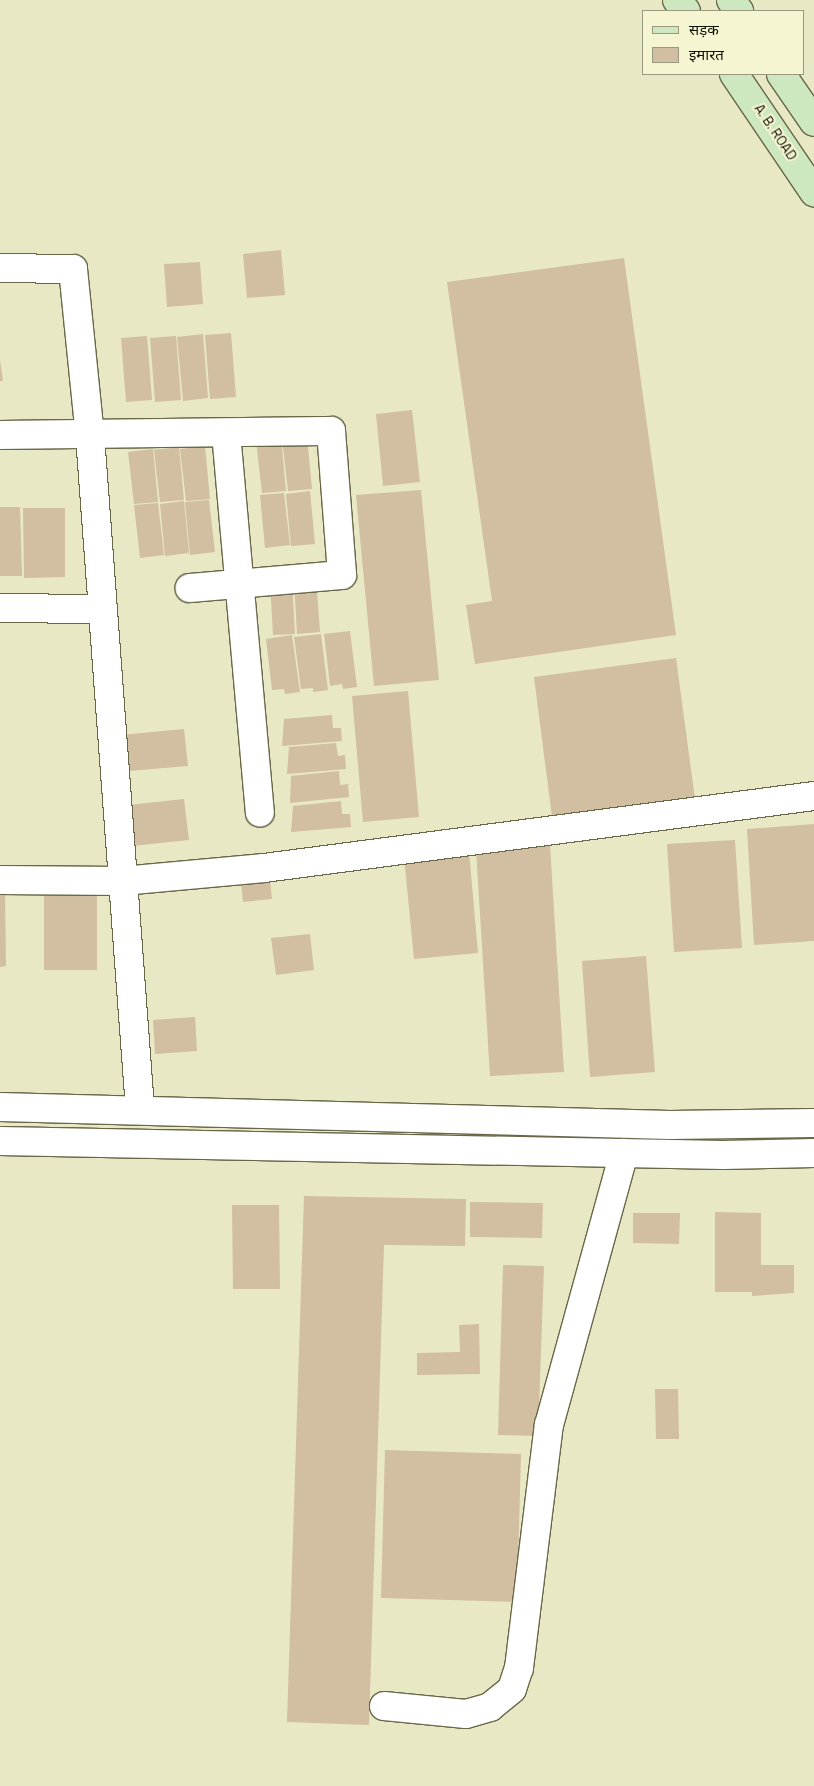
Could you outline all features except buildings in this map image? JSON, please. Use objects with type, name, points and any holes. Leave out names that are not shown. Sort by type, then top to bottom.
[{"type":"main road","points":[[677,0],[685,10]]},
{"type":"main road","name":"A. B. ROAD","points":[[735,75],[814,192]]},
{"type":"main road","points":[[782,75],[814,122]]},
{"type":"street","points":[[0,268],[72,269],[90,436],[101,609],[140,1109]]},
{"type":"street","points":[[0,435],[90,436],[331,431],[342,575],[190,588]]},
{"type":"street","points":[[226,433],[260,812]]},
{"type":"street","points":[[0,608],[101,609]]},
{"type":"street","points":[[0,880],[122,881],[264,868],[814,796]]},
{"type":"street","points":[[0,1108],[140,1109],[274,1117],[660,1125],[814,1123]]},
{"type":"street","points":[[0,1141],[624,1153],[814,1153]]},
{"type":"street","points":[[384,1706],[466,1714],[490,1707],[512,1689],[519,1668],[549,1425],[624,1153]]}]
